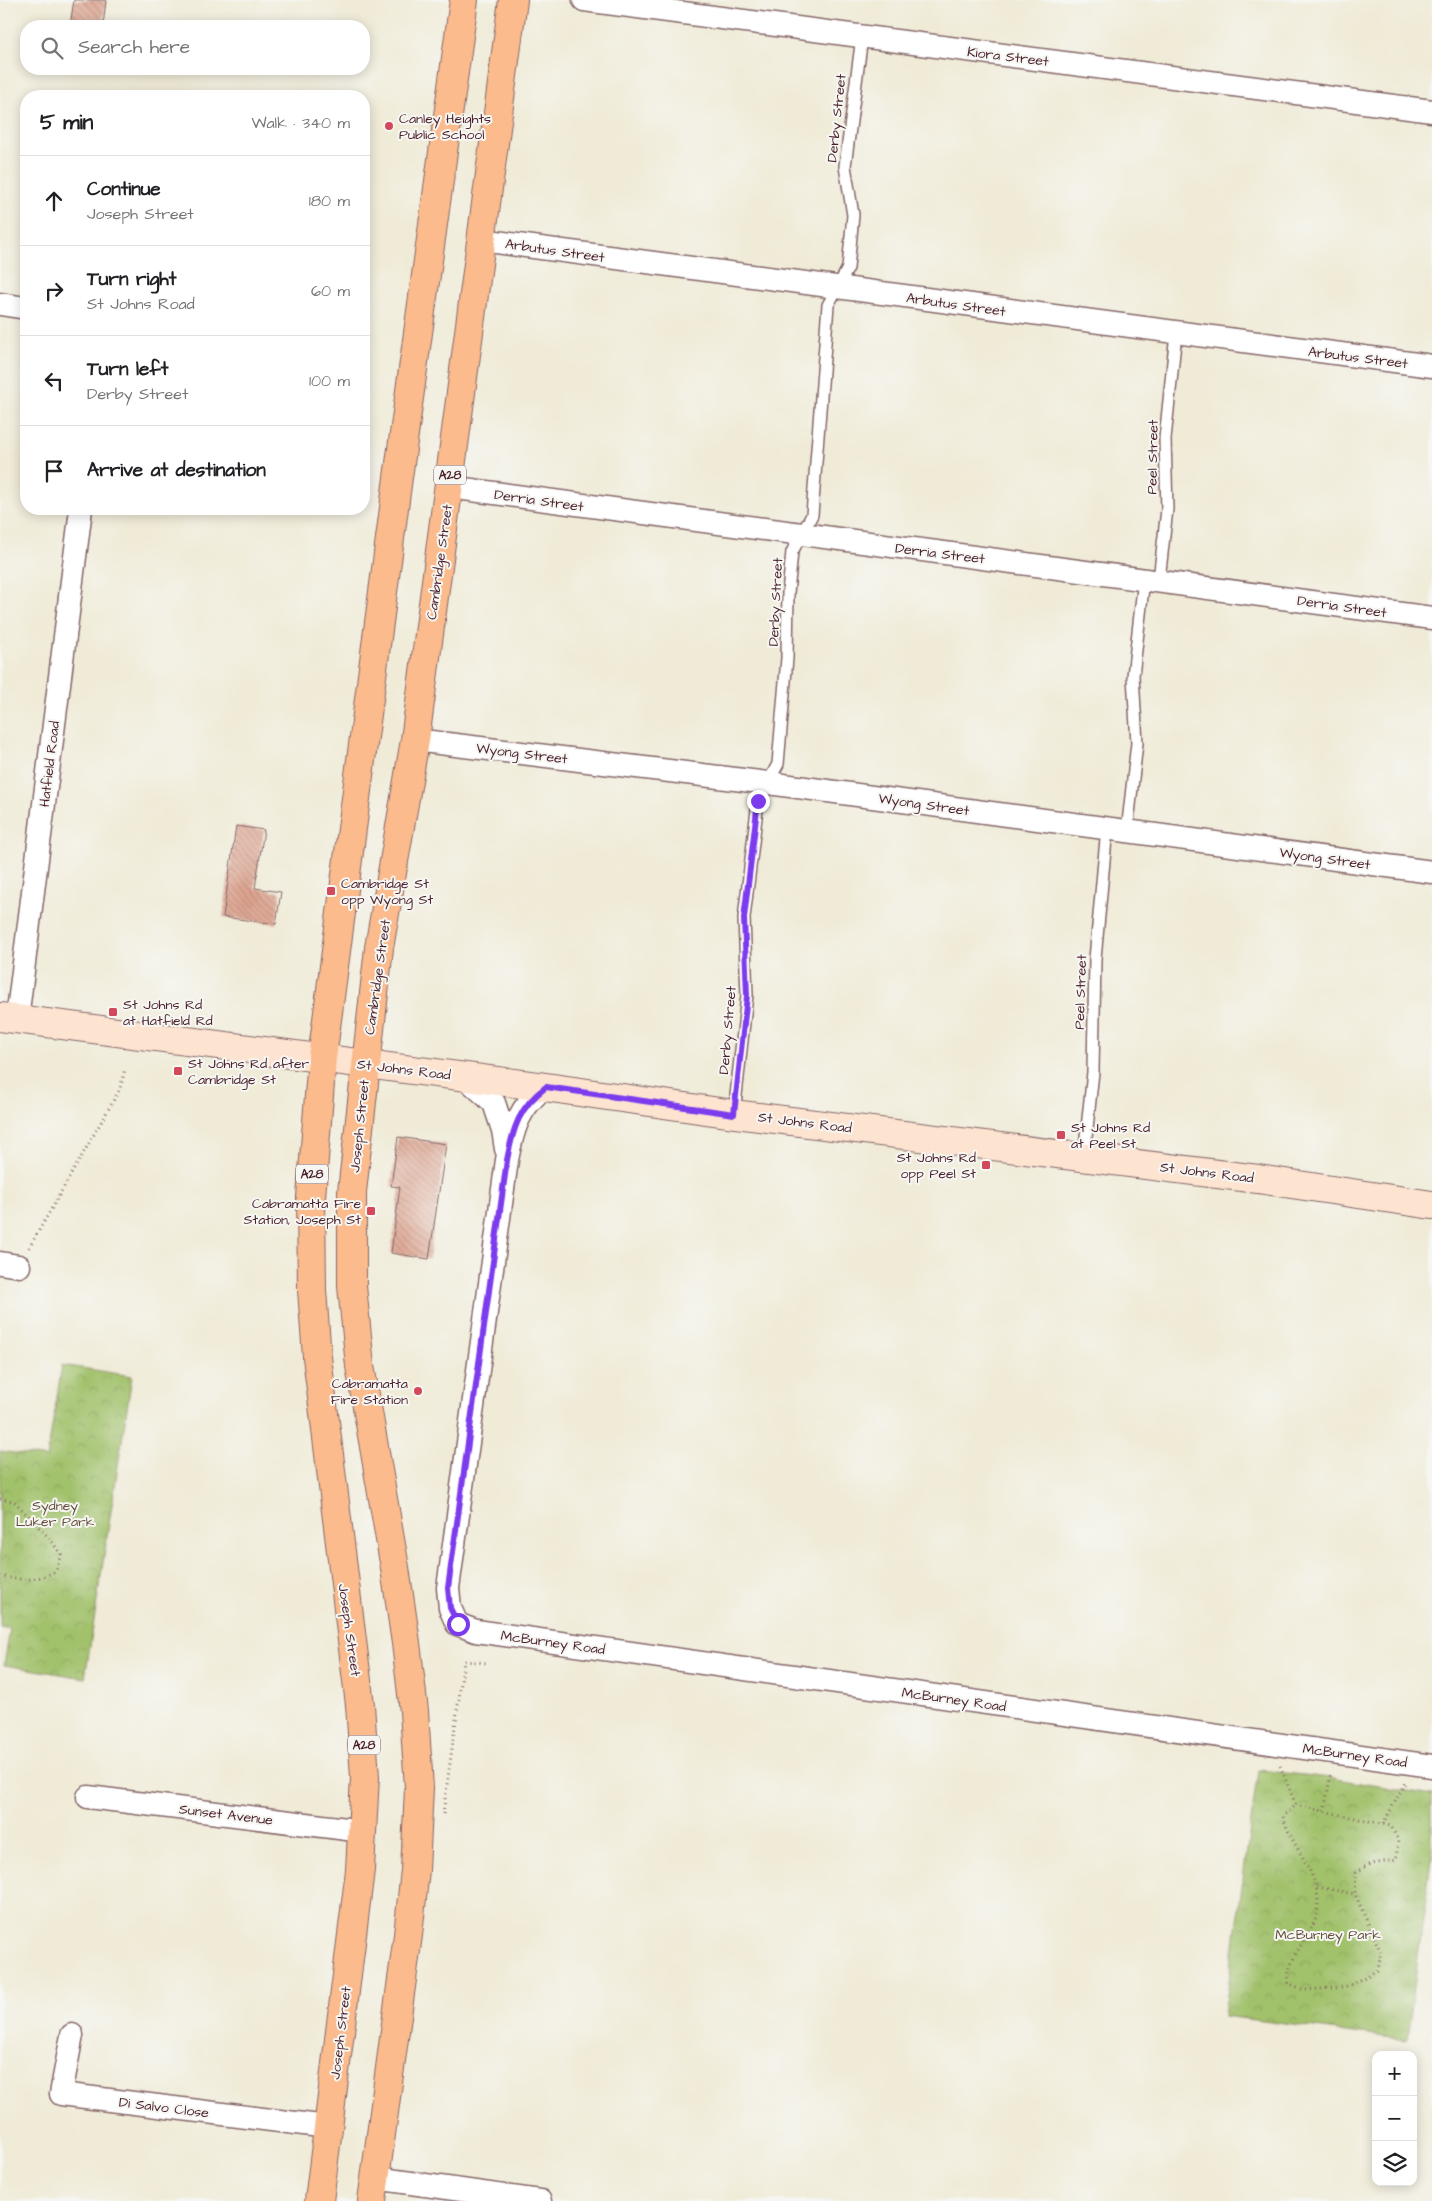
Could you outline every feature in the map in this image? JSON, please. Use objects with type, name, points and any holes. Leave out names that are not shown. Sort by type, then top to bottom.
[{"type":"highway","name":"A28","points":[[322,1058],[397,485],[464,0]]},
{"type":"highway","name":"Cambridge Street","points":[[365,1064],[379,948],[415,740],[513,0]]},
{"type":"highway","name":"Joseph Street","points":[[318,2201],[355,1913],[363,1831],[365,1777],[360,1704],[316,1357],[312,1290],[311,1197],[322,1058]]},
{"type":"highway","name":"Joseph Street","points":[[365,1064],[352,1192],[352,1286],[360,1366],[405,1634],[415,1720],[419,1788],[418,1835],[410,1917],[373,2190]]},
{"type":"main road","name":"St Johns Road","points":[[8,1018],[464,1076],[734,1114],[1084,1156],[1432,1205]]},
{"type":"street","name":"Kiora Street","points":[[584,0],[1432,111]]},
{"type":"street","name":"Arbutus Street","points":[[481,240],[1432,366]]},
{"type":"street","points":[[0,304],[20,307]]},
{"type":"street","name":"Derria Street","points":[[449,487],[801,536],[1152,580],[1432,618]]},
{"type":"street","name":"Hatfield Road","points":[[8,1018],[80,515]]},
{"type":"street","name":"Wyong Street","points":[[415,740],[768,784],[1432,872]]},
{"type":"street","points":[[464,1076],[494,1103],[503,1130],[507,1160]]},
{"type":"street","points":[[507,1160],[514,1127],[530,1098],[546,1087]]},
{"type":"street","name":"McBurney Road","points":[[507,1160],[448,1588],[450,1608],[458,1624],[476,1631],[1424,1765]]},
{"type":"street","name":"Sunset Avenue","points":[[88,1797],[363,1831]]},
{"type":"street","name":"Di Salvo Close","points":[[72,2035],[61,2094],[328,2127]]},
{"type":"street","points":[[373,2190],[540,2201]]},
{"type":"lane","name":"Derby Street","points":[[734,1114],[747,996],[744,918],[758,801],[778,764],[787,658],[788,593],[792,552],[812,515],[828,304],[835,288],[848,268],[853,215],[845,166],[862,37]]},
{"type":"lane","name":"Peel Street","points":[[1084,1156],[1093,1072],[1095,959],[1117,830],[1137,744],[1133,676],[1167,509],[1164,439],[1176,333]]},
{"type":"path","points":[[10,1265],[120,1089],[126,1069]]},
{"type":"path","points":[[0,1499],[14,1501],[49,1538],[61,1554],[56,1571],[42,1578],[26,1581],[0,1576]]},
{"type":"path","points":[[464,1661],[487,1663]]},
{"type":"path","points":[[1274,1744],[1282,1771],[1296,1805]]},
{"type":"path","points":[[1324,1811],[1335,1752]]},
{"type":"path","points":[[1383,1824],[1424,1765]]},
{"type":"path","points":[[1296,1805],[1391,1826],[1398,1840],[1396,1860],[1371,1864],[1356,1872],[1355,1894],[1381,1953],[1378,1970],[1346,1988],[1304,1990],[1288,1983],[1287,1970],[1316,1914],[1317,1887],[1305,1859],[1287,1831],[1284,1816],[1296,1805]]},
{"type":"path","points":[[1317,1887],[1355,1894]]},
{"type":"green space","name":"Sydney Luker Park","points":[[62,1365],[132,1376],[85,1678],[4,1665],[10,1629],[0,1627],[0,1451],[47,1458]]},
{"type":"green space","name":"McBurney Park","points":[[1258,1770],[1330,1778],[1432,1795],[1432,1852],[1407,2040],[1224,2016]]},
{"type":"building","points":[[74,0],[106,0],[104,20],[71,20]]},
{"type":"building","points":[[236,826],[264,830],[255,888],[281,892],[276,924],[223,917]]},
{"type":"building","points":[[398,1137],[446,1144],[429,1259],[391,1253],[400,1187],[391,1186]]},
{"type":"place","name":"Canley Heights Public School","points":[[389,126]]},
{"type":"place","name":"Cambridge St opp Wyong St","points":[[331,891]]},
{"type":"place","name":"St Johns Rd at Hatfield Rd","points":[[113,1012]]},
{"type":"place","name":"St Johns Rd after Cambridge St","points":[[178,1071]]},
{"type":"place","name":"St Johns Rd at Peel St","points":[[1061,1135]]},
{"type":"place","name":"St Johns Rd opp Peel St","points":[[986,1165]]},
{"type":"place","name":"Cabramatta Fire Station, Joseph St","points":[[371,1211]]},
{"type":"place","name":"Cabramatta Fire Station","points":[[418,1391]]},
{"type":"route","points":[[458,1624],[450,1608],[448,1588],[507,1160],[514,1127],[530,1098],[546,1087],[734,1114],[747,996],[744,918],[758,801]]}]
